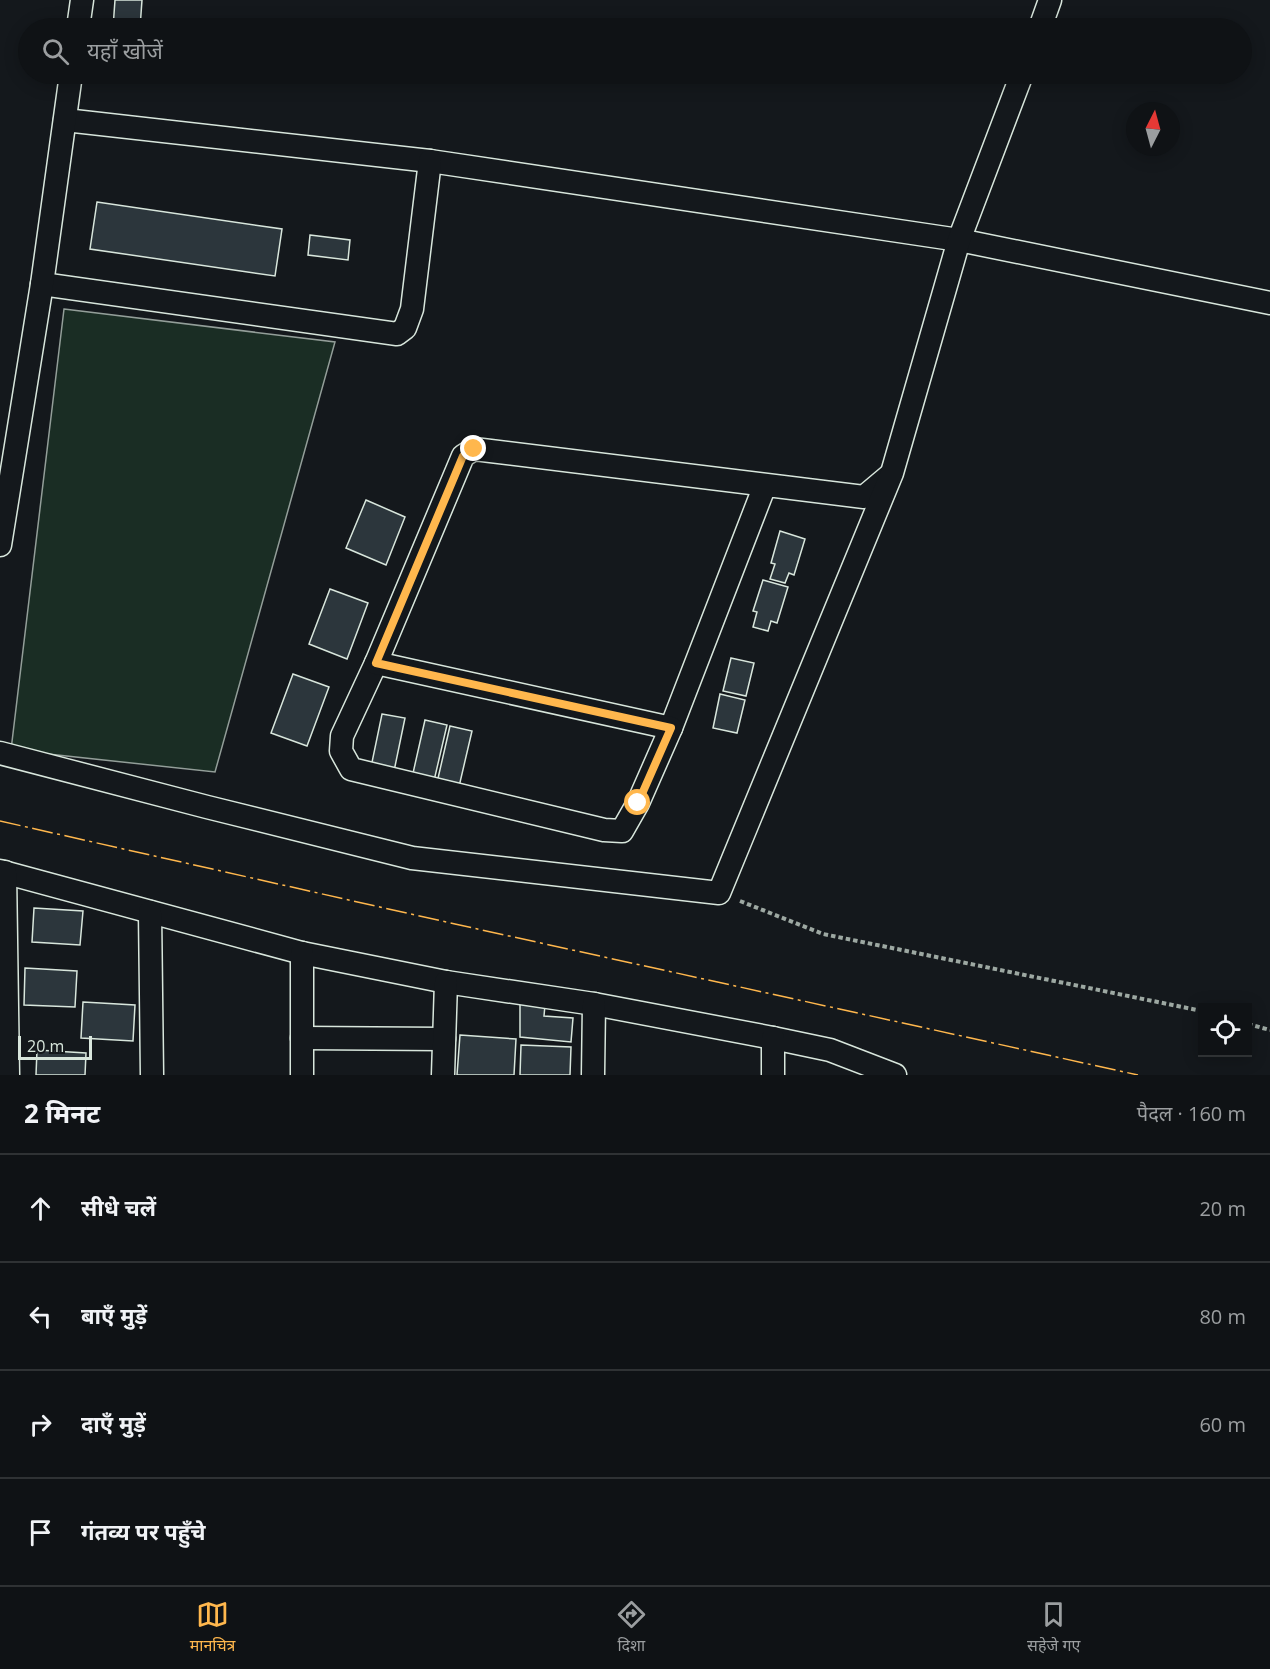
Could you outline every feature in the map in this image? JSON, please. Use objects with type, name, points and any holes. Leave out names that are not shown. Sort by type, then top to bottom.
[{"type":"street","points":[[79,18],[82,0]]},
{"type":"street","points":[[1044,18],[1050,0]]},
{"type":"street","points":[[0,545],[42,284],[70,84]]},
{"type":"street","points":[[0,753],[412,858],[719,893],[892,473],[959,240],[1018,84]]},
{"type":"street","points":[[65,120],[430,161],[959,240],[1270,303]]},
{"type":"street","points":[[42,284],[397,334],[405,328],[412,309],[430,161]]},
{"type":"street","points":[[765,485],[671,728],[638,803],[622,831],[604,830],[351,769],[341,751],[342,736],[376,663],[463,456],[474,449],[864,497],[892,473]]},
{"type":"street","points":[[376,663],[671,728]]},
{"type":"street","points":[[8,1075],[3,871],[302,953],[446,982],[594,1004],[773,1038],[830,1050],[895,1075]]},
{"type":"street","points":[[150,912],[152,1075]]},
{"type":"street","points":[[302,953],[302,1075]]},
{"type":"street","points":[[443,1075],[446,982]]},
{"type":"street","points":[[593,1075],[594,1004]]},
{"type":"street","points":[[302,1038],[444,1039]]},
{"type":"street","points":[[773,1038],[773,1075]]},
{"type":"path","points":[[719,893],[823,934],[1198,1010]]},
{"type":"path","points":[[1252,1025],[1270,1030]]},
{"type":"green space","points":[[64,309],[335,342],[215,772],[11,750]]},
{"type":"building","points":[[115,0],[142,0],[141,18],[114,18]]},
{"type":"building","points":[[97,202],[282,229],[275,276],[90,249]]},
{"type":"building","points":[[310,235],[350,240],[348,260],[308,255]]},
{"type":"building","points":[[366,500],[405,517],[386,565],[346,548]]},
{"type":"building","points":[[780,531],[805,539],[794,575],[789,573],[785,583],[770,579],[775,564],[771,563]]},
{"type":"building","points":[[763,580],[788,587],[777,623],[771,621],[768,631],[753,627],[757,612],[753,611]]},
{"type":"building","points":[[330,589],[368,603],[347,659],[309,644]]},
{"type":"building","points":[[731,658],[754,663],[746,696],[723,691]]},
{"type":"building","points":[[293,674],[329,687],[307,746],[271,733]]},
{"type":"building","points":[[720,694],[745,700],[737,733],[713,728]]},
{"type":"building","points":[[382,714],[405,718],[393,776],[370,772]]},
{"type":"building","points":[[425,720],[447,725],[433,785],[411,782]]},
{"type":"building","points":[[450,726],[472,731],[458,791],[436,787]]},
{"type":"building","points":[[34,908],[83,911],[80,945],[32,942]]},
{"type":"building","points":[[25,968],[77,971],[75,1007],[24,1005]]},
{"type":"building","points":[[83,1002],[135,1005],[133,1041],[81,1038]]},
{"type":"building","points":[[520,1003],[545,1005],[544,1016],[573,1018],[571,1042],[520,1037]]},
{"type":"building","points":[[460,1035],[516,1039],[514,1075],[457,1075]]},
{"type":"building","points":[[521,1045],[571,1047],[570,1075],[520,1075]]},
{"type":"building","points":[[37,1050],[86,1053],[85,1075],[36,1075]]},
{"type":"power","points":[[0,821],[1138,1075]]},
{"type":"route","points":[[474,449],[463,456],[376,663],[671,728],[638,803]]}]
